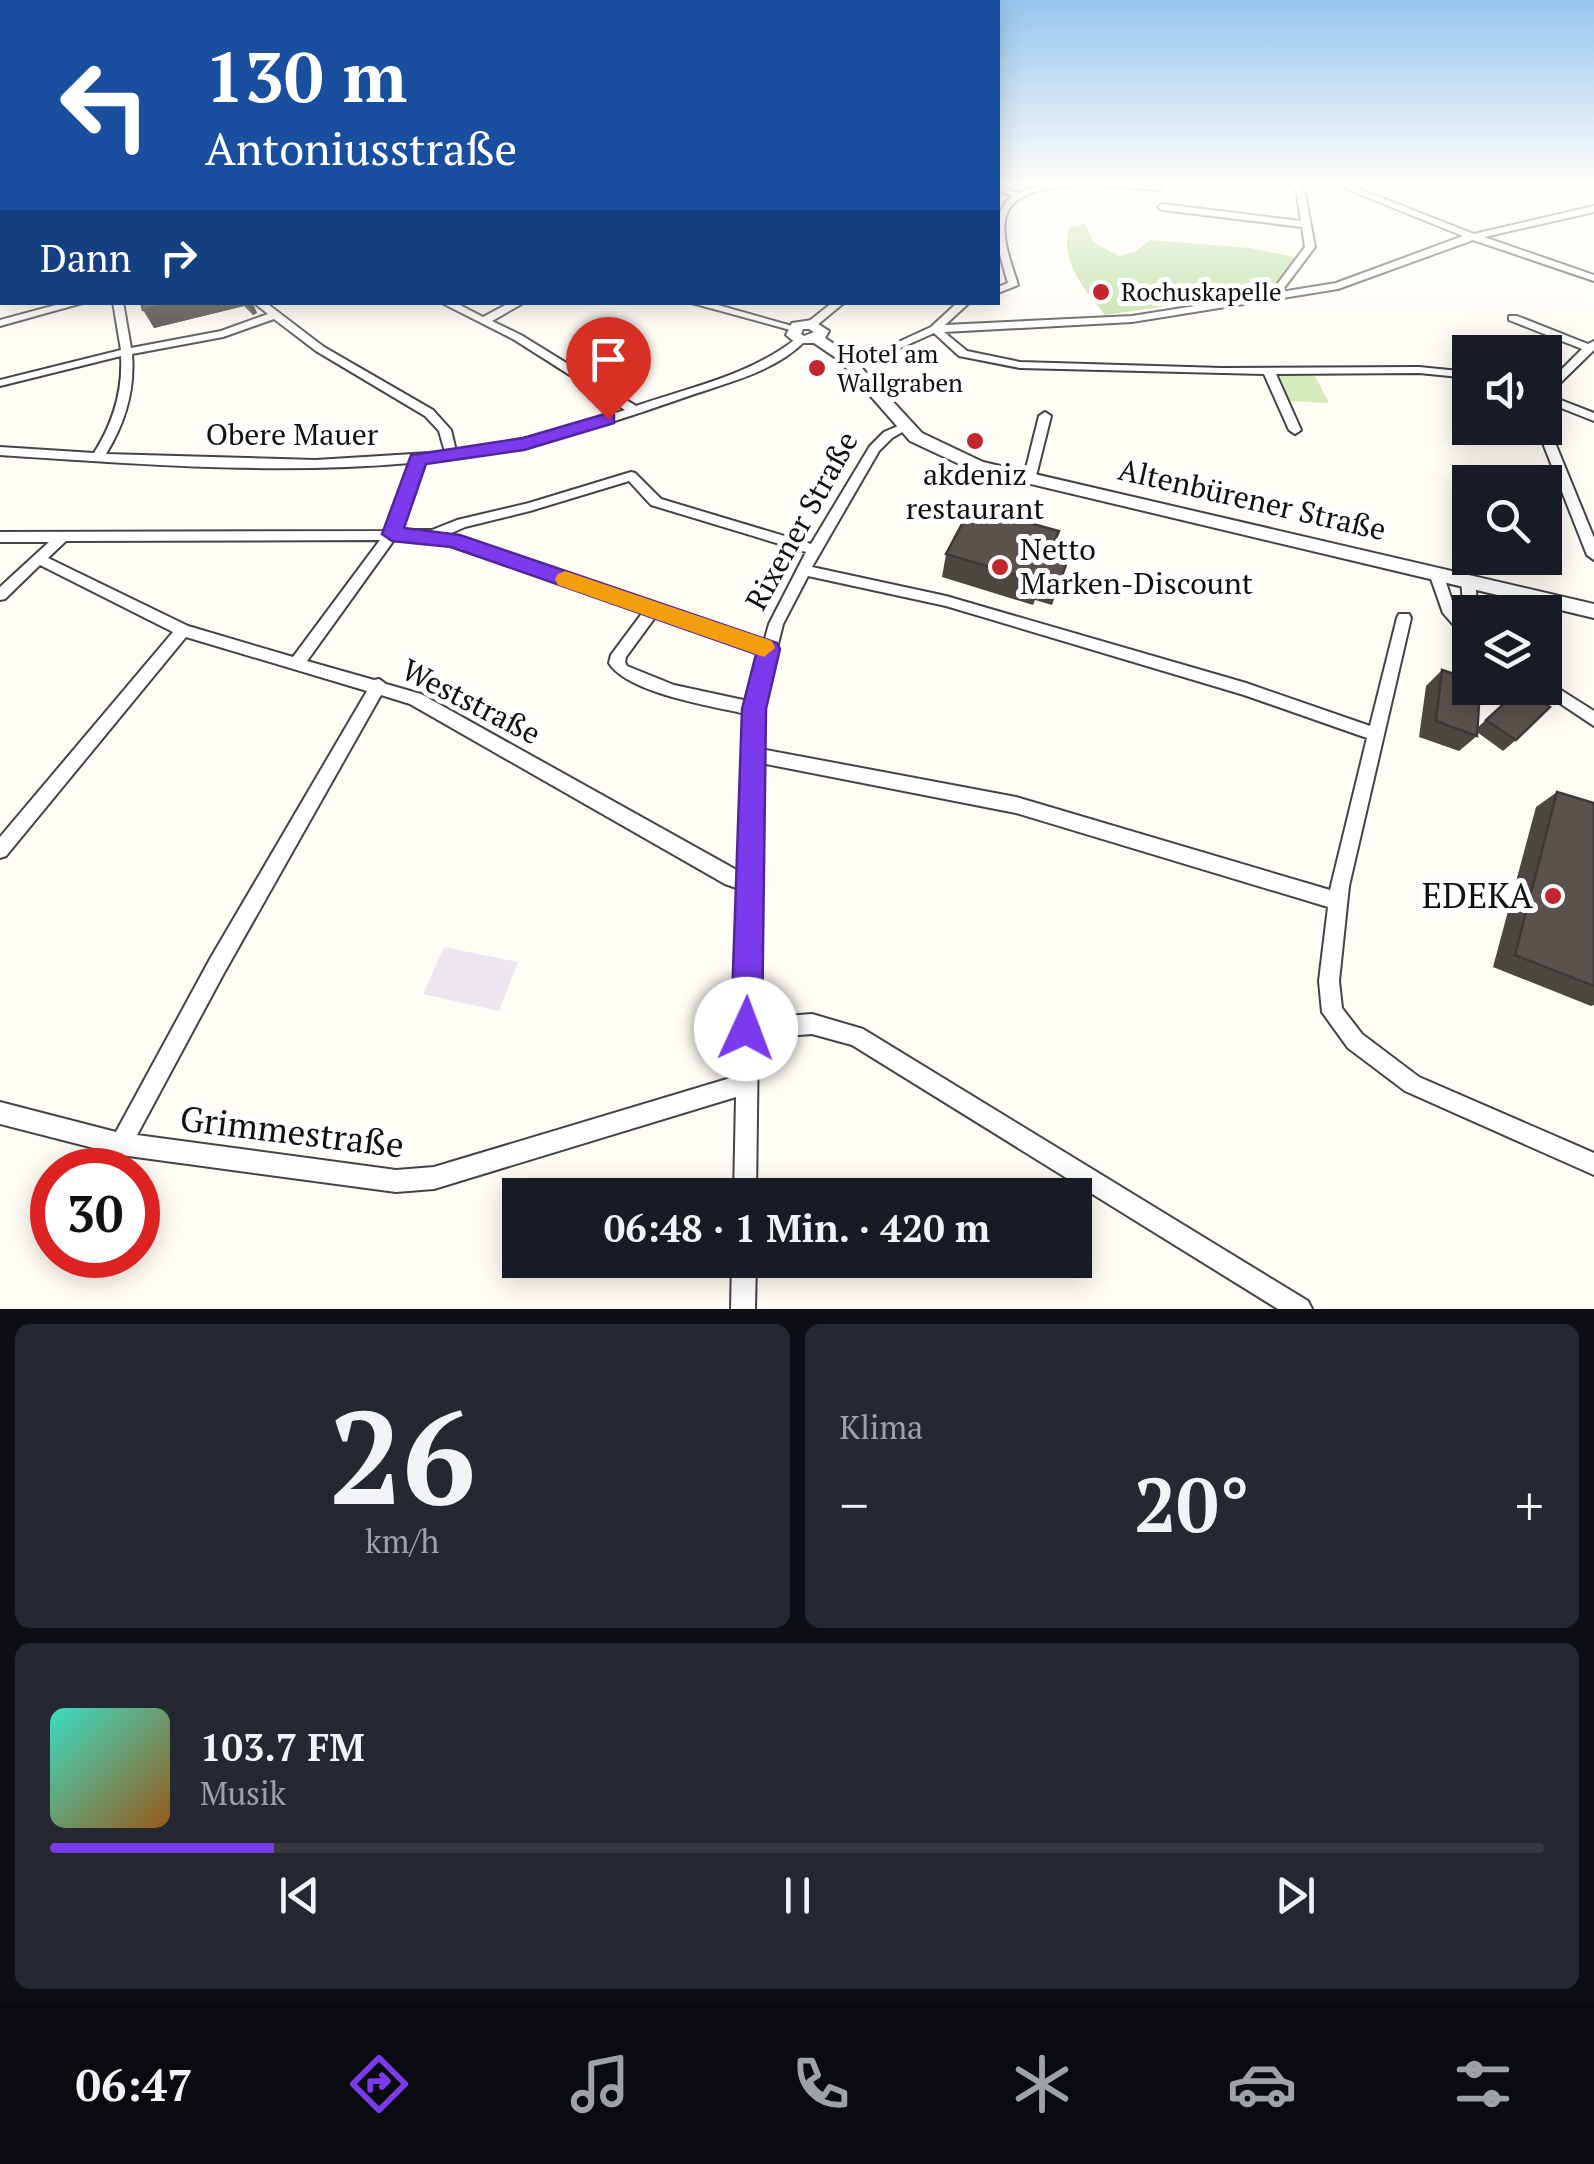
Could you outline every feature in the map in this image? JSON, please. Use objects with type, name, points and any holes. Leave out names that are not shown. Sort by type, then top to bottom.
[{"type":"street","points":[[1000,289],[1014,285],[1003,244]]},
{"type":"street","points":[[1274,295],[1310,244]]},
{"type":"street","points":[[936,329],[1132,319],[1338,286],[1449,244]]},
{"type":"street","points":[[1495,244],[1594,278]]},
{"type":"street","points":[[0,324],[69,305]]},
{"type":"street","points":[[98,457],[120,422],[128,352],[119,305]]},
{"type":"street","points":[[261,305],[342,363],[424,409],[445,430],[450,454]]},
{"type":"street","points":[[452,305],[485,320],[635,411]]},
{"type":"street","points":[[485,320],[514,305]]},
{"type":"street","points":[[705,305],[806,333]]},
{"type":"street","name":"Obere Mauer","points":[[0,451],[306,462],[418,459],[524,444],[635,411],[770,362],[837,305]]},
{"type":"street","points":[[852,366],[936,329],[961,305]]},
{"type":"street","points":[[0,383],[223,334],[273,316]]},
{"type":"street","points":[[1513,318],[1592,346],[1562,376]]},
{"type":"street","points":[[936,329],[963,354],[1020,366],[1452,373]]},
{"type":"street","name":"Altenbürener Straße","points":[[806,333],[852,366],[905,428],[946,454],[1029,480],[1594,611]]},
{"type":"street","points":[[1269,372],[1296,430]]},
{"type":"street","points":[[1562,406],[1594,417]]},
{"type":"street","points":[[1029,480],[1046,416]]},
{"type":"street","name":"Rixener Straße","points":[[745,1178],[754,709],[776,624],[814,550],[874,449],[883,438],[905,428]]},
{"type":"street","points":[[1550,445],[1594,555]]},
{"type":"street","points":[[298,662],[392,534],[418,459]]},
{"type":"street","points":[[434,535],[462,523],[632,476],[656,502],[814,550]]},
{"type":"street","points":[[0,536],[434,535],[768,649]]},
{"type":"street","points":[[0,595],[62,537]]},
{"type":"street","name":"Weststraße","points":[[39,559],[183,630],[378,685],[442,713],[731,878],[753,885]]},
{"type":"street","points":[[804,570],[946,601],[1246,689],[1377,735]]},
{"type":"street","points":[[1436,574],[1452,614]]},
{"type":"street","points":[[1468,581],[1469,595]]},
{"type":"street","points":[[652,610],[619,654],[622,670],[672,691],[754,709]]},
{"type":"street","points":[[1404,618],[1337,901],[1329,999],[1342,1028],[1423,1090],[1594,1164]]},
{"type":"street","points":[[0,850],[183,630]]},
{"type":"street","points":[[120,1144],[378,685]]},
{"type":"street","points":[[1562,697],[1594,719]]},
{"type":"street","points":[[753,754],[1016,805],[1337,901]]},
{"type":"street","points":[[746,1029],[812,1024],[856,1036],[1300,1309]]},
{"type":"street","name":"Grimmestraße","points":[[0,1113],[120,1144],[396,1181],[434,1178],[747,1083]]},
{"type":"street","points":[[744,1278],[744,1309]]},
{"type":"shaded area","points":[[444,947],[518,962],[499,1011],[423,994]]},
{"type":"green space","points":[[1067,244],[1097,244],[1119,256],[1135,252],[1145,244],[1201,244],[1295,257],[1276,290],[1105,315],[1076,274]]},
{"type":"green space","points":[[1315,376],[1329,403],[1288,401],[1277,379]]},
{"type":"building","points":[[971,507],[1059,531],[1055,541],[1068,545],[1066,552],[1070,553],[1060,582],[1043,577],[1041,582],[946,554]]},
{"type":"building","points":[[1442,670],[1452,673],[1452,705],[1479,705],[1477,736],[1436,721]]},
{"type":"building","points":[[1502,705],[1550,707],[1516,740],[1486,720]]},
{"type":"building","name":"EDEKA","points":[[1557,792],[1594,803],[1594,986],[1515,955]]},
{"type":"slow traffic","points":[[565,579],[764,648]]},
{"type":"place","name":"Rochuskapelle","points":[[1101,292]]},
{"type":"place","name":"Hotel am Wallgraben","points":[[817,368]]},
{"type":"place","name":"akdeniz restaurant","points":[[975,441]]},
{"type":"place","name":"Netto Marken-Discount","points":[[1000,567]]},
{"type":"place","name":"EDEKA","points":[[1553,896]]},
{"type":"route","points":[[608,419],[524,444],[418,459],[392,534],[434,535],[453,540],[768,649],[754,709],[753,885],[746,1029]]}]
